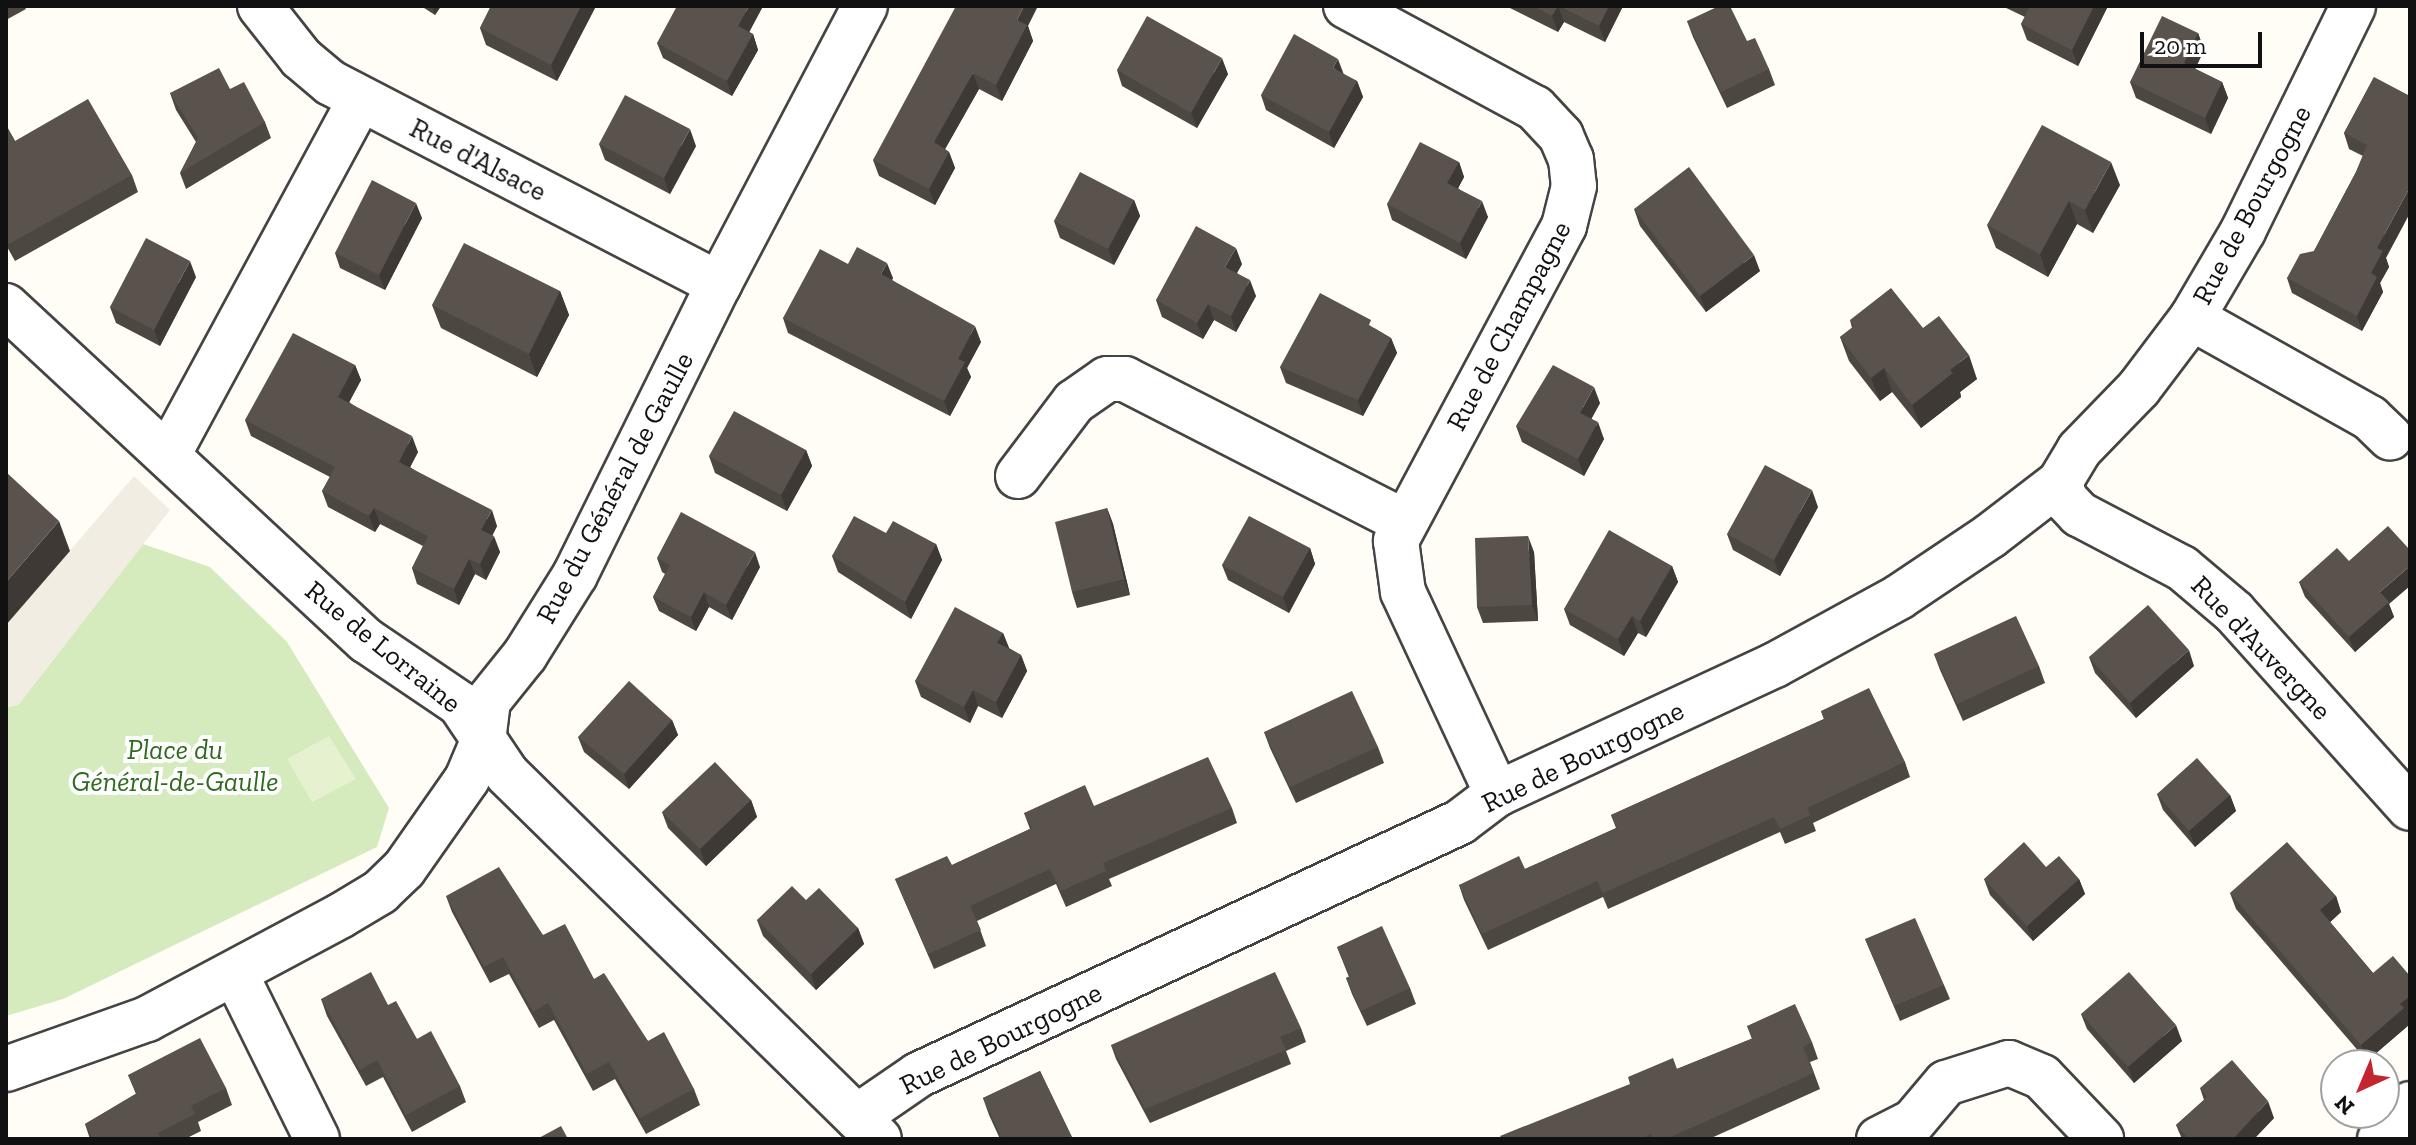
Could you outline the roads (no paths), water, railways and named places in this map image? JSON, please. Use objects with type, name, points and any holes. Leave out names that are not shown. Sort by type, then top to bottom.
[{"type":"street","name":"Rue d'Alsace","points":[[260,6],[301,58],[360,100],[719,284]]},
{"type":"street","name":"Rue du Général de Gaulle","points":[[6,1069],[147,1019],[380,892],[404,869],[467,779],[483,741],[488,701],[525,655],[575,575],[719,284],[865,6]]},
{"type":"street","name":"Rue de Champagne","points":[[1346,6],[1535,108],[1561,136],[1574,186],[1564,226],[1402,521],[1396,541],[1403,592],[1497,794]]},
{"type":"street","name":"Rue de Bourgogne","points":[[868,1128],[918,1075],[1460,822],[1497,794],[1848,626],[1943,570],[2060,482],[2079,450],[2139,388],[2192,318],[2243,231],[2353,6]]},
{"type":"street","points":[[168,455],[360,100]]},
{"type":"street","name":"Rue de Lorraine","points":[[6,306],[367,641],[452,697],[507,774],[868,1128]]},
{"type":"street","name":"Rue de Bourgogne","points":[[2192,318],[2370,418],[2390,437]]},
{"type":"street","points":[[1018,476],[1074,402],[1107,379],[1125,379],[1402,521]]},
{"type":"street","name":"Rue d'Auvergne","points":[[2060,482],[2065,499],[2079,514],[2153,551],[2206,586],[2410,808]]},
{"type":"street","points":[[235,973],[317,1139]]},
{"type":"street","points":[[1879,1139],[1913,1122],[1946,1083],[2009,1063],[2042,1077],[2101,1139]]},
{"type":"street","points":[[2380,1139],[2410,1104]]},
{"type":"park label","name":"Place du Général-de-Gaulle","points":[[175,766]]}]
